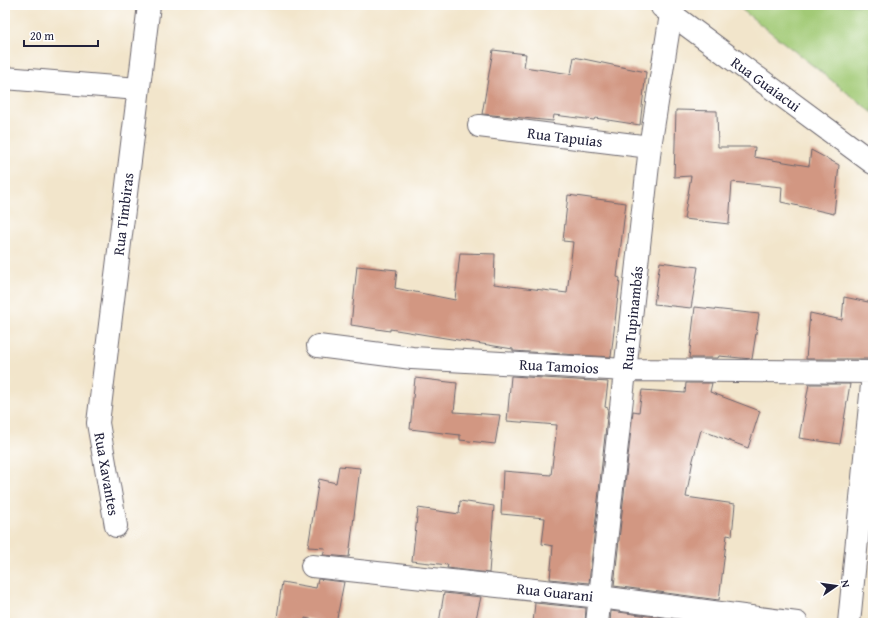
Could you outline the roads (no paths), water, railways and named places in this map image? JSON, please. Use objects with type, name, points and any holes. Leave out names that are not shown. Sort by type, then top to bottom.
[{"type":"street","name":"Rua Timbiras","points":[[98,423],[149,5]]},
{"type":"street","name":"Rua Tupinambás","points":[[596,623],[626,370],[665,10]]},
{"type":"street","name":"Rua Guaiacui","points":[[665,10],[873,163]]},
{"type":"street","points":[[5,78],[138,89]]},
{"type":"street","name":"Rua Tapuias","points":[[479,126],[650,148]]},
{"type":"street","name":"Rua Tamoios","points":[[318,346],[412,358],[626,370],[873,373]]},
{"type":"street","points":[[849,623],[873,373]]},
{"type":"street","name":"Rua Xavantes","points":[[98,423],[116,526]]},
{"type":"street","name":"Rua Guarani","points":[[312,566],[600,597],[796,623]]}]
